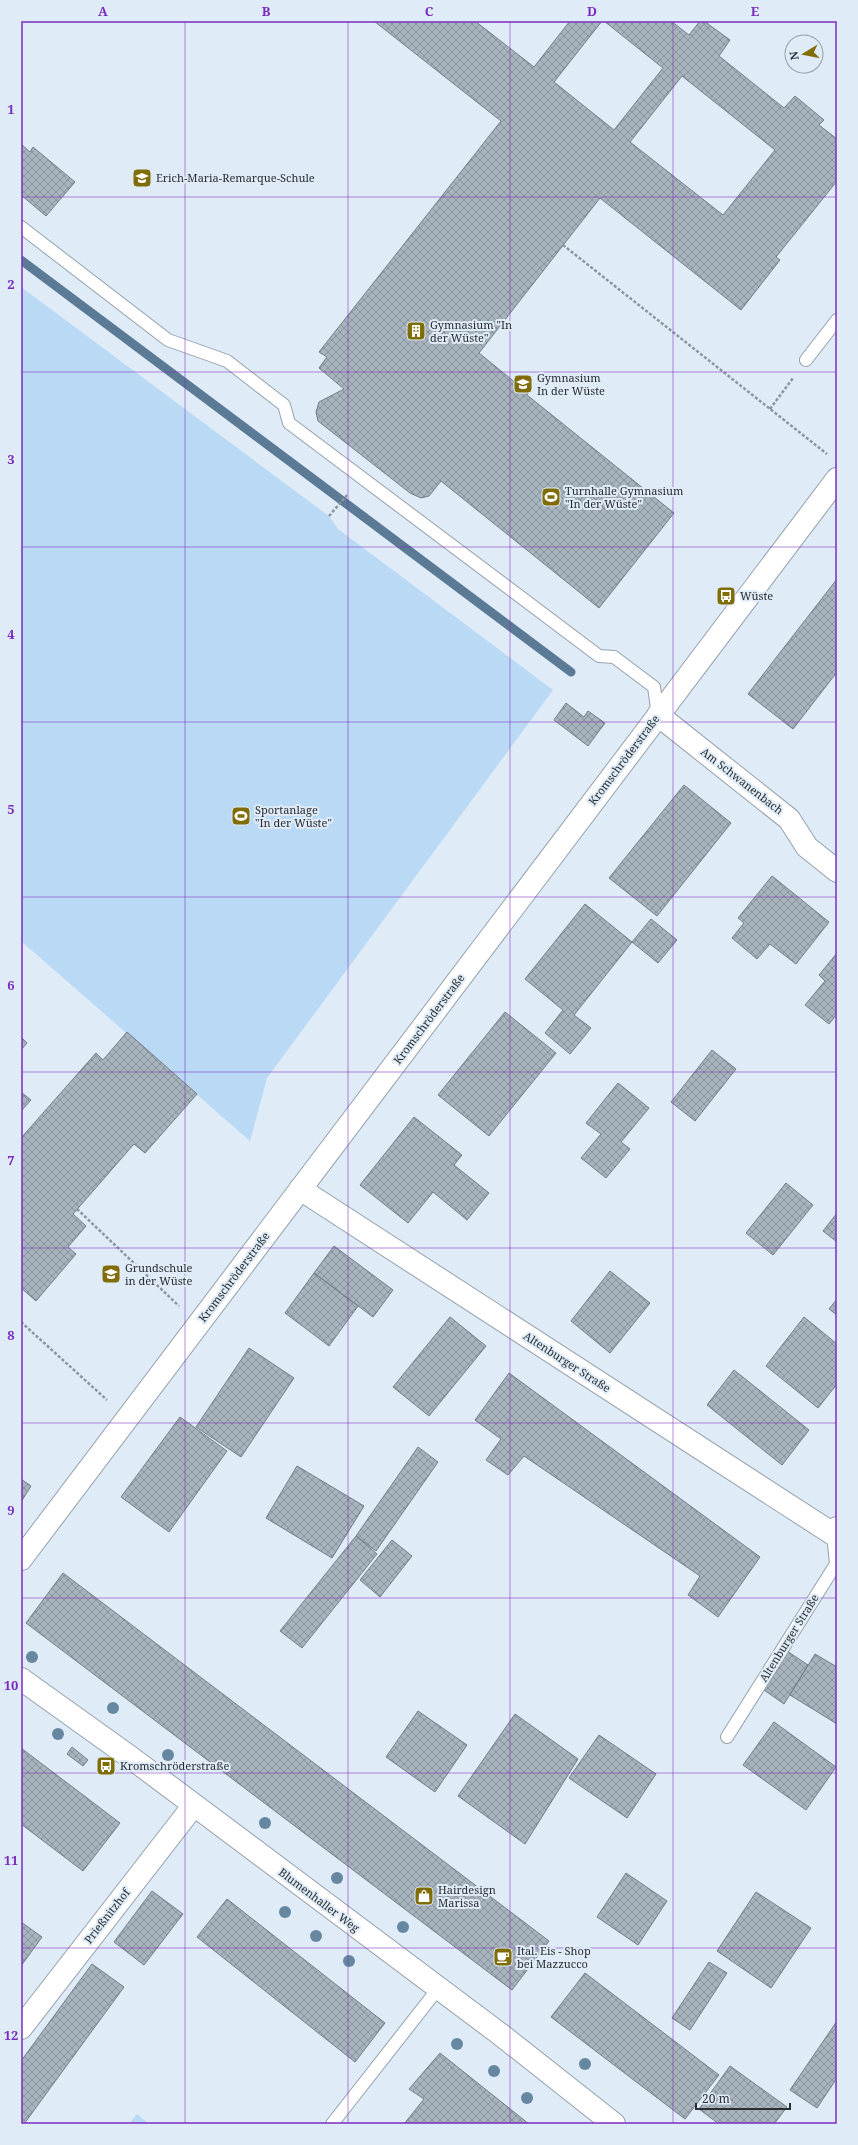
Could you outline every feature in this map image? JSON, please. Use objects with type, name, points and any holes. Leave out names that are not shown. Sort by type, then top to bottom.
[{"type":"street","name":"Kromschröderstraße","points":[[21,1559],[837,479]]},
{"type":"street","name":"Am Schwanenbach","points":[[658,715],[789,818],[807,847],[837,870]]},
{"type":"street","name":"Altenburger Straße","points":[[300,1189],[835,1531]]},
{"type":"street","name":"Blumenhaller Weg","points":[[23,1685],[194,1805],[437,1990],[514,2046],[614,2124]]},
{"type":"street","name":"Prießnitzhof","points":[[21,2028],[194,1805]]},
{"type":"lane","points":[[21,227],[168,340],[227,361],[284,405],[289,423],[599,656],[614,657],[654,687],[658,715]]},
{"type":"lane","points":[[806,360],[837,320]]},
{"type":"lane","name":"Altenburger Straße","points":[[727,1736],[836,1564],[835,1531]]},
{"type":"lane","points":[[332,2124],[437,1990]]},
{"type":"path","points":[[563,245],[831,457]]},
{"type":"path","points":[[770,409],[806,360]]},
{"type":"path","points":[[329,516],[351,490]]},
{"type":"path","points":[[77,1209],[176,1304],[200,1322]]},
{"type":"path","points":[[21,1322],[127,1419]]},
{"type":"shaded area","name":"Sportanlage \"In der Wüste\"","points":[[21,287],[329,516],[338,529],[553,690],[267,1078],[250,1141],[21,941]]},
{"type":"shaded area","points":[[137,2114],[149,2124],[129,2124]]},
{"type":"building","name":"Gymnasium \"In der Wüste\"","points":[[374,21],[475,21],[534,67],[570,21],[602,21],[554,82],[614,130],[663,68],[604,21],[671,21],[689,35],[700,21],[704,21],[730,40],[719,56],[784,108],[795,96],[824,120],[819,125],[837,139],[837,181],[776,257],[780,260],[741,310],[600,198],[479,353],[528,393],[527,395],[674,513],[599,608],[441,481],[429,496],[421,498],[410,493],[318,421],[316,412],[319,402],[344,389],[319,368],[327,357],[319,352],[501,121]],"holes":[[[682,76],[775,150],[723,215],[630,142]]]},
{"type":"building","points":[[21,144],[30,152],[33,147],[75,182],[46,216],[21,195]]},
{"type":"building","points":[[837,579],[837,672],[793,729],[748,694]]},
{"type":"building","points":[[566,703],[584,717],[588,711],[605,723],[588,746],[554,720]]},
{"type":"building","points":[[684,785],[731,823],[657,916],[609,878]]},
{"type":"building","points":[[772,876],[829,922],[796,964],[770,944],[757,959],[732,938],[744,923],[738,918]]},
{"type":"building","points":[[585,904],[632,942],[574,1015],[591,1028],[570,1054],[545,1033],[563,1010],[525,979]]},
{"type":"building","points":[[651,919],[677,940],[658,963],[632,942]]},
{"type":"building","points":[[837,953],[837,1014],[829,1024],[805,1005],[825,981],[819,975]]},
{"type":"building","points":[[505,1012],[556,1053],[489,1136],[438,1095]]},
{"type":"building","points":[[127,1032],[197,1094],[145,1153],[134,1144],[73,1214],[86,1226],[68,1247],[76,1254],[36,1301],[21,1288],[21,1138],[96,1053],[103,1060]]},
{"type":"building","points":[[21,1037],[27,1043],[21,1050]]},
{"type":"building","points":[[712,1050],[736,1069],[695,1121],[671,1102]]},
{"type":"building","points":[[618,1083],[649,1108],[621,1142],[630,1149],[606,1178],[581,1158],[601,1134],[586,1123]]},
{"type":"building","points":[[21,1092],[31,1100],[21,1111]]},
{"type":"building","points":[[414,1117],[462,1155],[454,1165],[489,1193],[467,1220],[433,1192],[408,1223],[360,1185]]},
{"type":"building","points":[[786,1183],[813,1205],[773,1255],[746,1233]]},
{"type":"building","points":[[837,1213],[837,1242],[823,1231]]},
{"type":"building","points":[[334,1246],[393,1290],[373,1317],[314,1273]]},
{"type":"building","points":[[610,1271],[650,1303],[610,1353],[571,1321]]},
{"type":"building","points":[[314,1273],[358,1306],[329,1346],[285,1313]]},
{"type":"building","points":[[837,1299],[837,1315],[829,1309]]},
{"type":"building","points":[[450,1317],[486,1346],[429,1416],[393,1387]]},
{"type":"building","points":[[804,1317],[837,1344],[837,1384],[818,1408],[766,1366]]},
{"type":"building","points":[[249,1348],[294,1378],[241,1457],[196,1427]]},
{"type":"building","points":[[734,1370],[809,1430],[782,1465],[707,1405]]},
{"type":"building","points":[[509,1373],[760,1557],[718,1617],[688,1595],[700,1576],[524,1456],[508,1475],[486,1460],[501,1439],[475,1420]]},
{"type":"building","points":[[180,1417],[227,1451],[169,1532],[121,1497]]},
{"type":"building","points":[[418,1447],[438,1462],[376,1551],[356,1536]]},
{"type":"building","points":[[297,1466],[364,1506],[332,1558],[266,1518]]},
{"type":"building","points":[[21,1479],[31,1486],[21,1502]]},
{"type":"building","points":[[356,1536],[377,1554],[302,1648],[280,1631]]},
{"type":"building","points":[[392,1540],[412,1556],[380,1597],[360,1580]]},
{"type":"building","points":[[63,1573],[549,1941],[512,1990],[26,1623]]},
{"type":"building","points":[[787,1651],[808,1665],[784,1704],[764,1690]]},
{"type":"building","points":[[815,1654],[837,1667],[837,1724],[790,1695]]},
{"type":"building","points":[[418,1711],[467,1745],[435,1792],[386,1757]]},
{"type":"building","points":[[515,1714],[578,1759],[525,1844],[458,1796]]},
{"type":"building","points":[[774,1722],[836,1767],[806,1810],[743,1765]]},
{"type":"building","points":[[599,1735],[656,1774],[627,1818],[569,1778]]},
{"type":"building","points":[[72,1747],[88,1760],[83,1766],[67,1754]]},
{"type":"building","points":[[21,1748],[120,1823],[83,1871],[21,1824]]},
{"type":"building","points":[[626,1873],[667,1901],[638,1945],[597,1917]]},
{"type":"building","points":[[152,1891],[183,1914],[144,1965],[114,1942]]},
{"type":"building","points":[[756,1892],[811,1928],[771,1988],[717,1951]]},
{"type":"building","points":[[227,1899],[385,2023],[355,2062],[197,1937]]},
{"type":"building","points":[[21,1922],[42,1937],[21,1966]]},
{"type":"building","points":[[709,1962],[727,1973],[690,2030],[672,2018]]},
{"type":"building","points":[[92,1964],[124,1987],[24,2124],[21,2124],[21,2061]]},
{"type":"building","points":[[585,1973],[719,2075],[685,2119],[551,2017]]},
{"type":"building","points":[[837,2021],[837,2078],[817,2108],[790,2090]]},
{"type":"building","points":[[440,2053],[529,2124],[404,2124],[424,2099],[409,2089]]},
{"type":"building","points":[[730,2066],[787,2107],[774,2124],[719,2124],[699,2109]]},
{"type":"waterway","points":[[21,260],[571,672]]},
{"type":"place","name":"Erich-Maria-Remarque-Schule","points":[[142,178]]},
{"type":"place","name":"Gymnasium \"In der Wüste\"","points":[[416,331]]},
{"type":"place","name":"Gymnasium In der Wüste","points":[[523,384]]},
{"type":"place","name":"Turnhalle Gymnasium \"In der Wüste\"","points":[[551,497]]},
{"type":"place","name":"Wüste","points":[[726,596]]},
{"type":"place","name":"Sportanlage \"In der Wüste\"","points":[[241,816]]},
{"type":"place","name":"Grundschule in der Wüste","points":[[111,1274]]},
{"type":"place","name":"Kromschröderstraße","points":[[106,1766]]},
{"type":"place","name":"Hairdesign Marissa","points":[[424,1896]]},
{"type":"place","name":"Ital. Eis - Shop bei Mazzucco","points":[[503,1957]]}]
